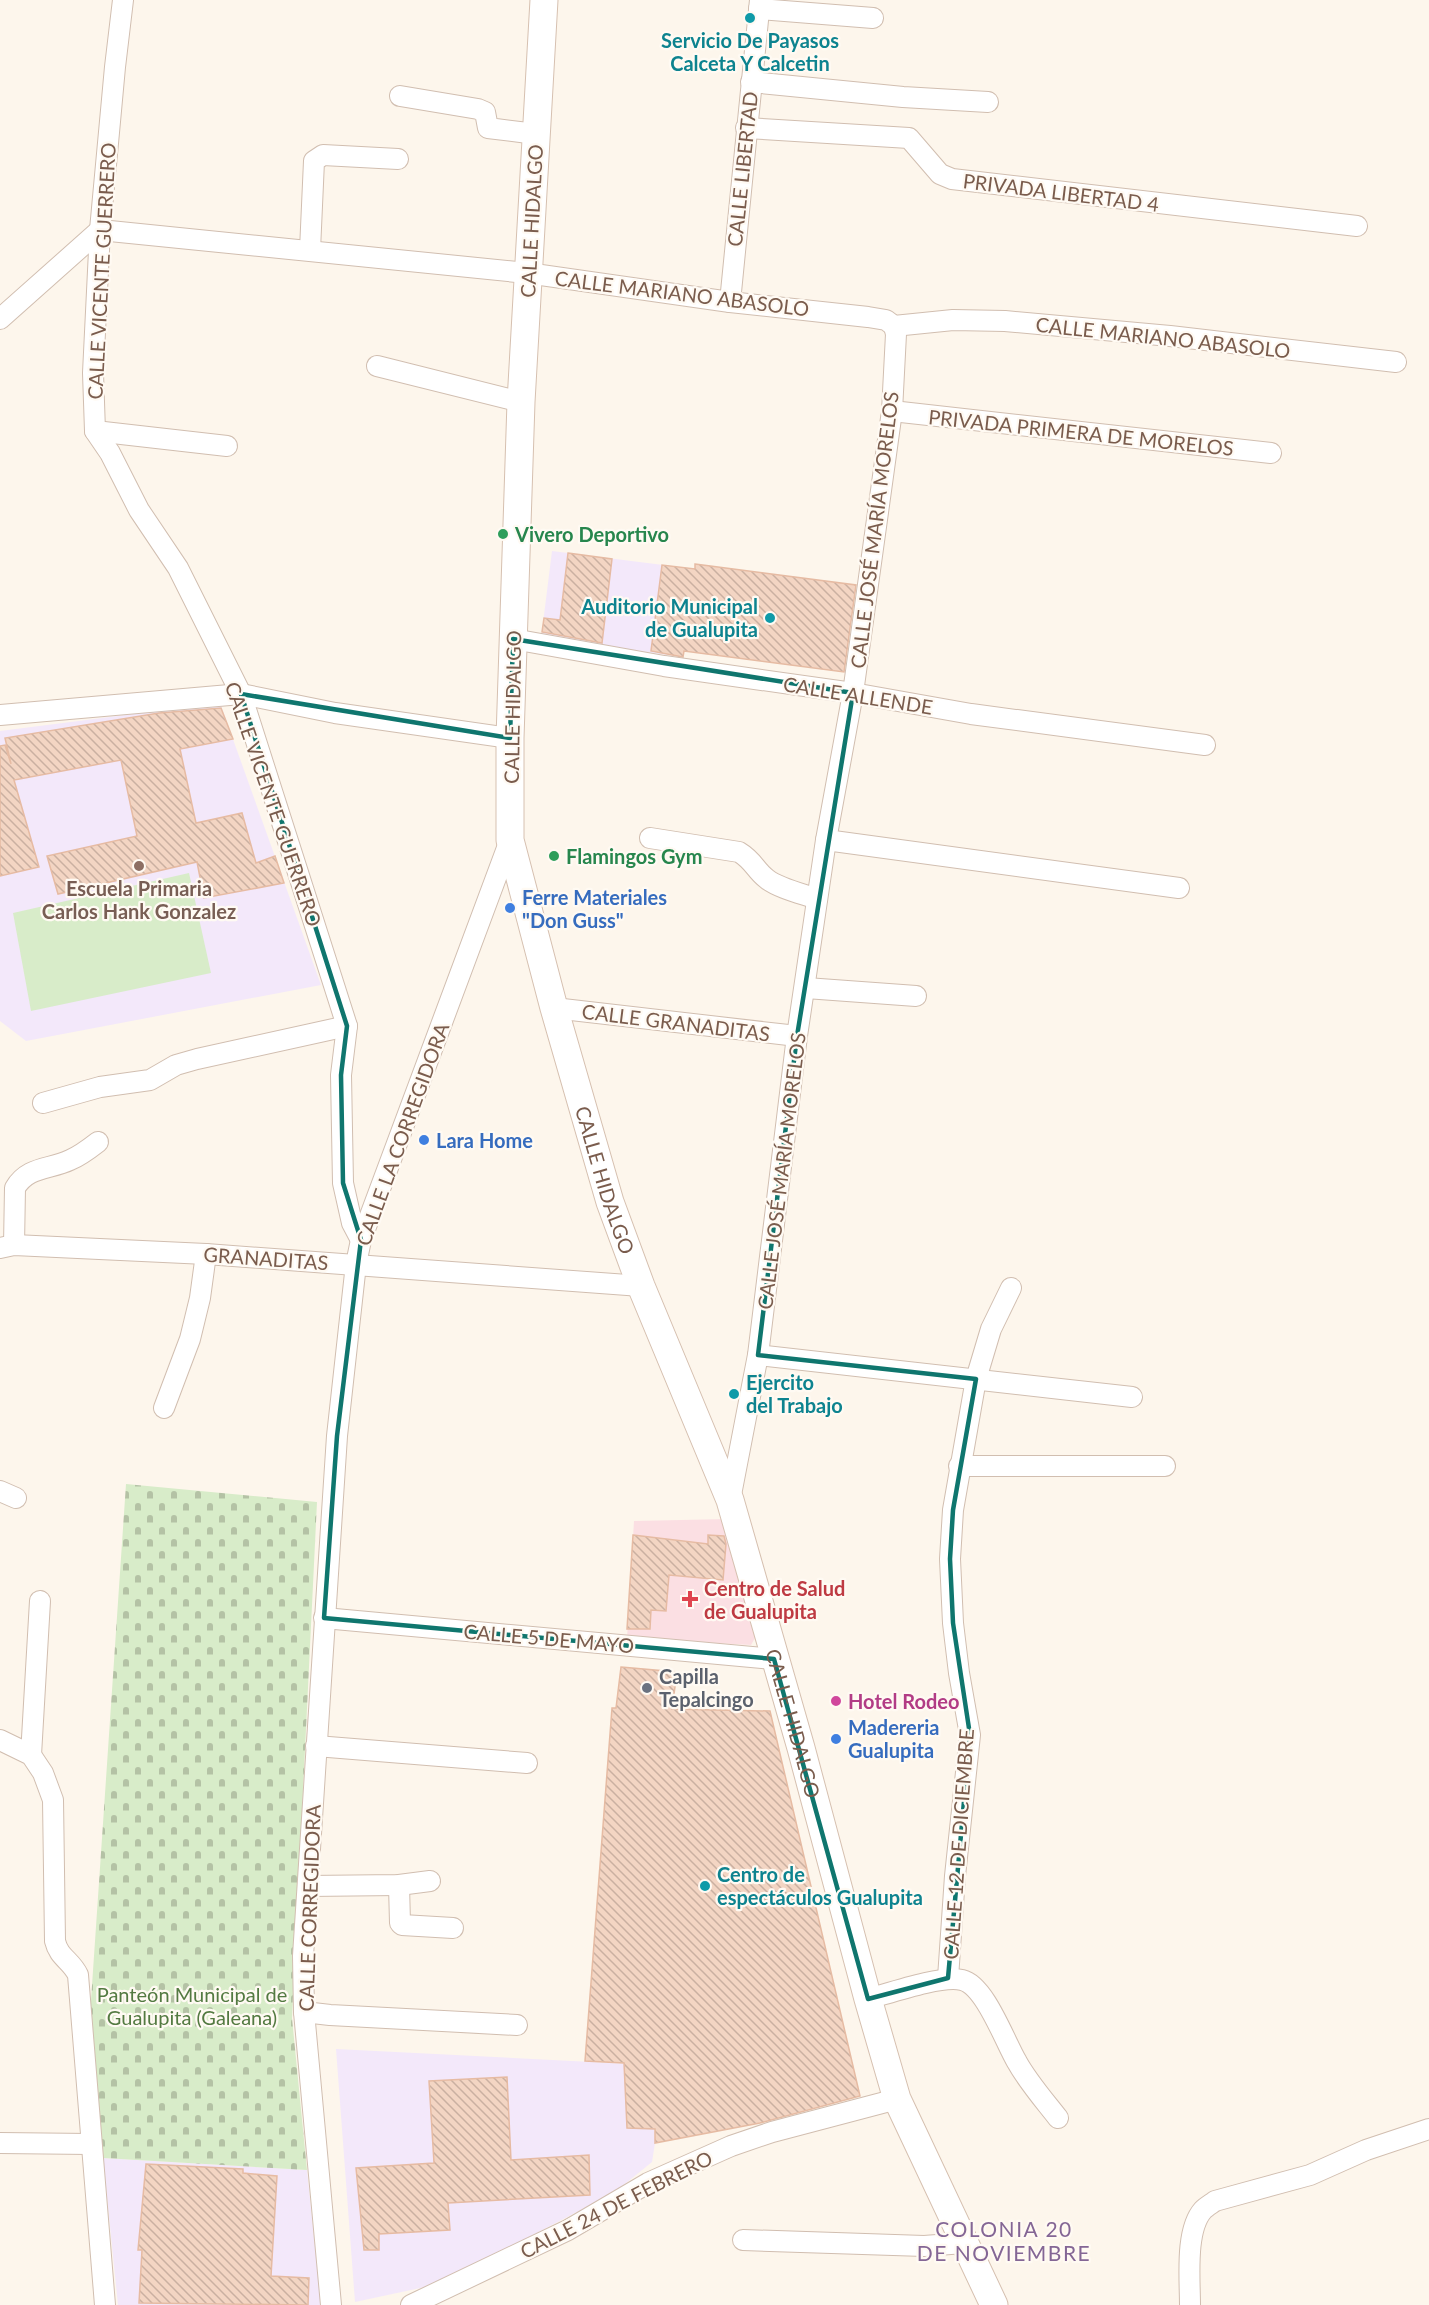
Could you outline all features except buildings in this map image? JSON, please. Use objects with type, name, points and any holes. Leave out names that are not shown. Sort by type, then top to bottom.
[{"type":"main road","name":"CALLE HIDALGO","points":[[543,0],[521,402],[510,738],[510,840],[554,1008],[610,1202],[641,1286],[730,1500],[897,2099],[994,2305]]},
{"type":"street","name":"CALLE VICENTE GUERRERO","points":[[123,0],[100,230],[93,373],[95,431],[110,453],[139,510],[178,568],[241,694],[347,1026],[341,1075],[343,1183],[352,1223],[361,1240]]},
{"type":"street","points":[[759,5],[873,18]]},
{"type":"street","name":"CALLE LIBERTAD","points":[[730,302],[759,5]]},
{"type":"street","points":[[751,82],[903,97],[987,102]]},
{"type":"street","points":[[400,96],[478,109],[485,112],[488,128],[536,134]]},
{"type":"street","name":"PRIVADA LIBERTAD 4","points":[[746,128],[909,138],[940,174],[952,179],[1357,226]]},
{"type":"street","points":[[310,250],[314,161],[323,155],[398,159]]},
{"type":"street","name":"CALLE MARIANO ABASOLO","points":[[100,230],[527,273],[730,302],[868,317],[886,320],[894,326],[953,320],[1005,321],[1170,336],[1395,362]]},
{"type":"street","points":[[0,319],[100,230]]},
{"type":"street","name":"CALLE JOSÉ MARÍA MORELOS","points":[[730,1500],[758,1355],[797,1036],[806,988],[826,840],[853,693],[892,411],[896,334],[894,326]]},
{"type":"street","points":[[377,366],[521,402]]},
{"type":"street","name":"PRIVADA PRIMERA DE MORELOS","points":[[892,411],[1270,453]]},
{"type":"street","points":[[95,431],[227,446]]},
{"type":"street","name":"CALLE ALLENDE","points":[[513,639],[664,666],[853,693],[971,714],[1205,745]]},
{"type":"street","points":[[0,715],[241,694],[335,713],[510,738]]},
{"type":"street","points":[[650,838],[739,852],[751,859],[759,872],[769,881],[817,899]]},
{"type":"street","name":"CALLE LA CORREGIDORA","points":[[324,1618],[337,1436],[356,1264],[361,1240],[510,840]]},
{"type":"street","points":[[826,840],[1179,888]]},
{"type":"street","points":[[806,988],[916,996]]},
{"type":"street","name":"CALLE GRANADITAS","points":[[554,1008],[797,1036]]},
{"type":"street","points":[[43,1103],[100,1087],[150,1080],[176,1065],[197,1059],[347,1026]]},
{"type":"street","points":[[7,1247],[15,1188],[20,1181],[27,1174],[39,1169],[68,1162],[98,1142]]},
{"type":"street","name":"GRANADITAS","points":[[7,1247],[206,1254],[641,1286]]},
{"type":"street","points":[[164,1408],[190,1339],[200,1298],[206,1254]]},
{"type":"street","name":"CALLE 12 DE DICIEMBRE","points":[[948,1978],[955,1876],[970,1735],[959,1673],[952,1612],[950,1558],[953,1510],[976,1378],[991,1329],[1011,1288]]},
{"type":"street","points":[[758,1355],[1132,1397]]},
{"type":"street","points":[[959,1466],[1165,1466]]},
{"type":"street","points":[[31,1755],[40,1601]]},
{"type":"street","name":"CALLE 5 DE MAYO","points":[[324,1618],[774,1659]]},
{"type":"street","name":"CALLE CORREGIDORA","points":[[324,1618],[303,1956],[304,2012],[331,2305]]},
{"type":"street","points":[[0,1740],[31,1755],[43,1773],[53,1800],[55,1941],[58,1951],[75,1968],[78,1975],[90,2144],[105,2305]]},
{"type":"street","points":[[316,1746],[527,1763]]},
{"type":"street","points":[[308,1886],[399,1885],[430,1881]]},
{"type":"street","points":[[399,1885],[400,1923],[402,1925],[453,1928]]},
{"type":"street","points":[[868,1999],[948,1978],[972,1984],[982,1996],[1018,2064],[1058,2118]]},
{"type":"street","points":[[304,2012],[518,2025]]},
{"type":"street","name":"CALLE 24 DE FEBRERO","points":[[411,2305],[568,2229],[648,2183],[731,2146],[772,2132],[897,2099]]},
{"type":"street","points":[[1190,2305],[1191,2241],[1194,2228],[1202,2211],[1215,2201],[1310,2175],[1366,2150],[1429,2129]]},
{"type":"street","points":[[0,2143],[90,2144]]},
{"type":"street","points":[[743,2240],[924,2246],[964,2243]]},
{"type":"highlighted area","points":[[513,639],[853,693],[797,1036],[758,1355],[976,1379],[953,1510],[950,1559],[953,1623],[970,1735],[948,1978],[868,1999],[774,1659],[324,1618],[337,1436],[361,1240],[343,1183],[341,1075],[347,1026],[241,694],[510,738]]},
{"type":"shaded area","points":[[552,551],[695,569],[683,657],[541,639]]},
{"type":"shaded area","name":"Escuela Primaria Carlos Hank Gonzalez","points":[[220,703],[321,985],[26,1041],[0,1021],[0,731]]},
{"type":"shaded area","name":"Centro de Salud de Gualupita","points":[[728,1519],[760,1629],[751,1645],[627,1638],[634,1521]]},
{"type":"shaded area","points":[[336,2049],[651,2065],[655,2143],[652,2162],[615,2192],[439,2284],[355,2302]]},
{"type":"shaded area","points":[[103,2158],[307,2170],[321,2305],[118,2305]]},
{"type":"green space","points":[[189,873],[211,973],[31,1011],[13,913]]},
{"type":"green space","name":"Panteón Municipal de Gualupita (Galeana)","points":[[126,1484],[317,1502],[292,2018],[307,2170],[103,2158],[90,2015]]},
{"type":"place","name":"Servicio De Payasos Calceta Y Calcetin","points":[[750,18]]},
{"type":"place","name":"Vivero Deportivo","points":[[503,534]]},
{"type":"place","name":"Auditorio Municipal de Gualupita","points":[[770,618]]},
{"type":"place","name":"Flamingos Gym","points":[[554,856]]},
{"type":"place","name":"Escuela Primaria Carlos Hank Gonzalez","points":[[139,866]]},
{"type":"place","name":"Ferre Materiales \"Don Guss\"","points":[[510,908]]},
{"type":"place","name":"Lara Home","points":[[424,1140]]},
{"type":"place","name":"Ejercito del Trabajo","points":[[734,1394]]},
{"type":"place","name":"Centro de Salud de Gualupita","points":[[690,1599]]},
{"type":"place","name":"Capilla Tepalcingo","points":[[647,1688]]},
{"type":"place","name":"Hotel Rodeo","points":[[836,1701]]},
{"type":"place","name":"Madereria Gualupita","points":[[836,1739]]},
{"type":"place","name":"Centro de espectáculos Gualupita","points":[[705,1886]]},
{"type":"district","name":"COLONIA 20 DE NOVIEMBRE","points":[[1004,2240]]}]
